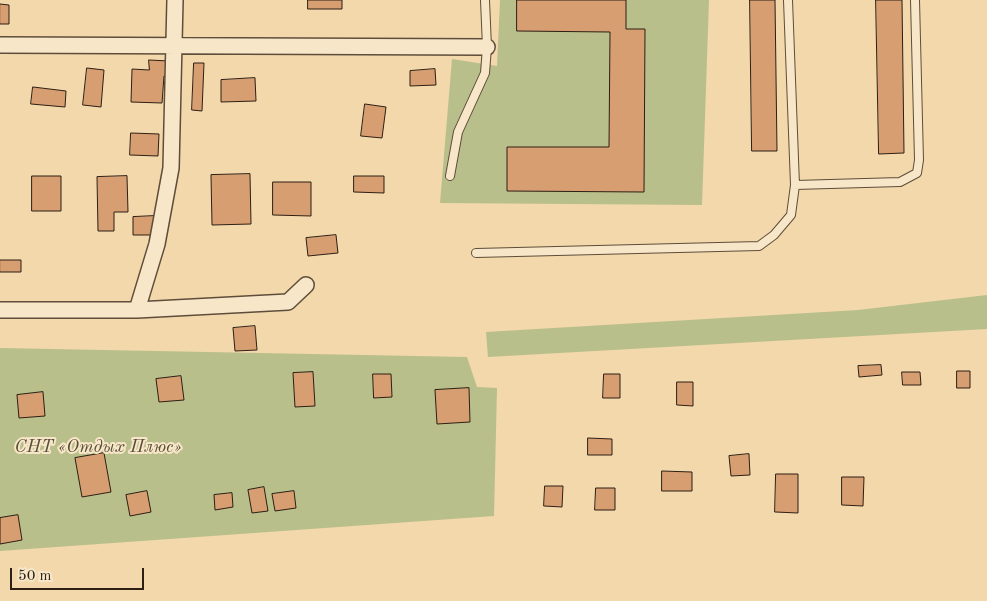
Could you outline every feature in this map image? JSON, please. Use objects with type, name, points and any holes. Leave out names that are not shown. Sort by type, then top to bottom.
[{"type":"street","points":[[137,310],[157,244],[171,168],[175,0]]},
{"type":"street","points":[[0,44],[487,47]]},
{"type":"street","points":[[0,310],[137,310],[288,302],[306,285]]},
{"type":"lane","points":[[450,176],[458,132],[485,73],[487,47],[485,0]]},
{"type":"lane","points":[[476,253],[759,246],[774,235],[791,215],[795,185],[788,0]]},
{"type":"lane","points":[[795,185],[900,182],[917,173],[919,160],[915,0]]},
{"type":"green space","points":[[500,0],[709,0],[702,205],[440,203],[452,59],[497,66]]},
{"type":"green space","points":[[987,295],[987,329],[488,357],[486,332],[858,310]]},
{"type":"green space","name":"СНТ «Отдых Плюс»","points":[[0,348],[467,357],[477,387],[497,388],[494,516],[0,551]]},
{"type":"building","points":[[308,0],[342,0],[342,9],[308,9]]},
{"type":"building","points":[[517,0],[626,0],[626,29],[645,29],[644,192],[507,191],[507,147],[609,147],[610,32],[517,31]]},
{"type":"building","points":[[750,0],[775,0],[777,151],[752,151]]},
{"type":"building","points":[[876,0],[902,0],[904,153],[879,154]]},
{"type":"building","points":[[0,4],[9,5],[9,24],[0,24]]},
{"type":"building","points":[[149,60],[169,61],[168,76],[164,76],[162,103],[131,102],[132,69],[149,70]]},
{"type":"building","points":[[194,63],[204,63],[202,111],[192,110]]},
{"type":"building","points":[[87,68],[104,70],[101,107],[83,105]]},
{"type":"building","points":[[435,69],[436,85],[410,86],[410,71]]},
{"type":"building","points":[[255,78],[256,101],[221,102],[221,80]]},
{"type":"building","points":[[33,87],[66,91],[65,107],[31,104]]},
{"type":"building","points":[[365,104],[386,107],[382,138],[361,136]]},
{"type":"building","points":[[131,133],[159,134],[158,156],[130,155]]},
{"type":"building","points":[[250,174],[251,224],[212,225],[211,175]]},
{"type":"building","points":[[32,176],[61,176],[61,211],[32,211]]},
{"type":"building","points":[[127,176],[128,212],[114,212],[114,231],[98,231],[97,177]]},
{"type":"building","points":[[354,176],[384,176],[384,193],[354,192]]},
{"type":"building","points":[[273,182],[311,182],[311,216],[273,215]]},
{"type":"building","points":[[154,216],[154,235],[133,235],[133,217]]},
{"type":"building","points":[[336,235],[338,253],[308,256],[306,238]]},
{"type":"building","points":[[0,260],[21,260],[21,272],[0,272]]},
{"type":"building","points":[[255,326],[257,350],[235,351],[233,328]]},
{"type":"building","points":[[881,365],[882,375],[859,377],[858,366]]},
{"type":"building","points":[[957,371],[970,371],[970,388],[957,388]]},
{"type":"building","points":[[313,372],[315,406],[295,407],[293,373]]},
{"type":"building","points":[[902,372],[920,372],[921,385],[903,385]]},
{"type":"building","points":[[373,374],[391,374],[392,397],[374,398]]},
{"type":"building","points":[[604,374],[620,374],[620,398],[603,398]]},
{"type":"building","points":[[181,376],[184,400],[159,402],[156,379]]},
{"type":"building","points":[[677,382],[693,382],[693,406],[677,405]]},
{"type":"building","points":[[469,388],[470,422],[437,424],[435,390]]},
{"type":"building","points":[[43,392],[45,416],[19,418],[17,395]]},
{"type":"building","points":[[588,438],[612,439],[612,455],[588,455]]},
{"type":"building","points":[[104,453],[111,492],[82,497],[75,458]]},
{"type":"building","points":[[749,454],[750,475],[731,476],[729,456]]},
{"type":"building","points":[[662,471],[692,472],[692,491],[662,491]]},
{"type":"building","points":[[776,474],[798,474],[798,513],[775,512]]},
{"type":"building","points":[[842,477],[864,477],[863,506],[842,505]]},
{"type":"building","points":[[545,486],[563,486],[562,507],[544,506]]},
{"type":"building","points":[[264,487],[268,511],[252,513],[248,490]]},
{"type":"building","points":[[596,488],[615,488],[615,510],[595,510]]},
{"type":"building","points":[[147,491],[151,512],[130,516],[126,495]]},
{"type":"building","points":[[294,491],[296,508],[275,511],[272,494]]},
{"type":"building","points":[[232,493],[233,507],[215,510],[214,495]]},
{"type":"building","points":[[18,515],[22,540],[0,544],[0,518]]}]
